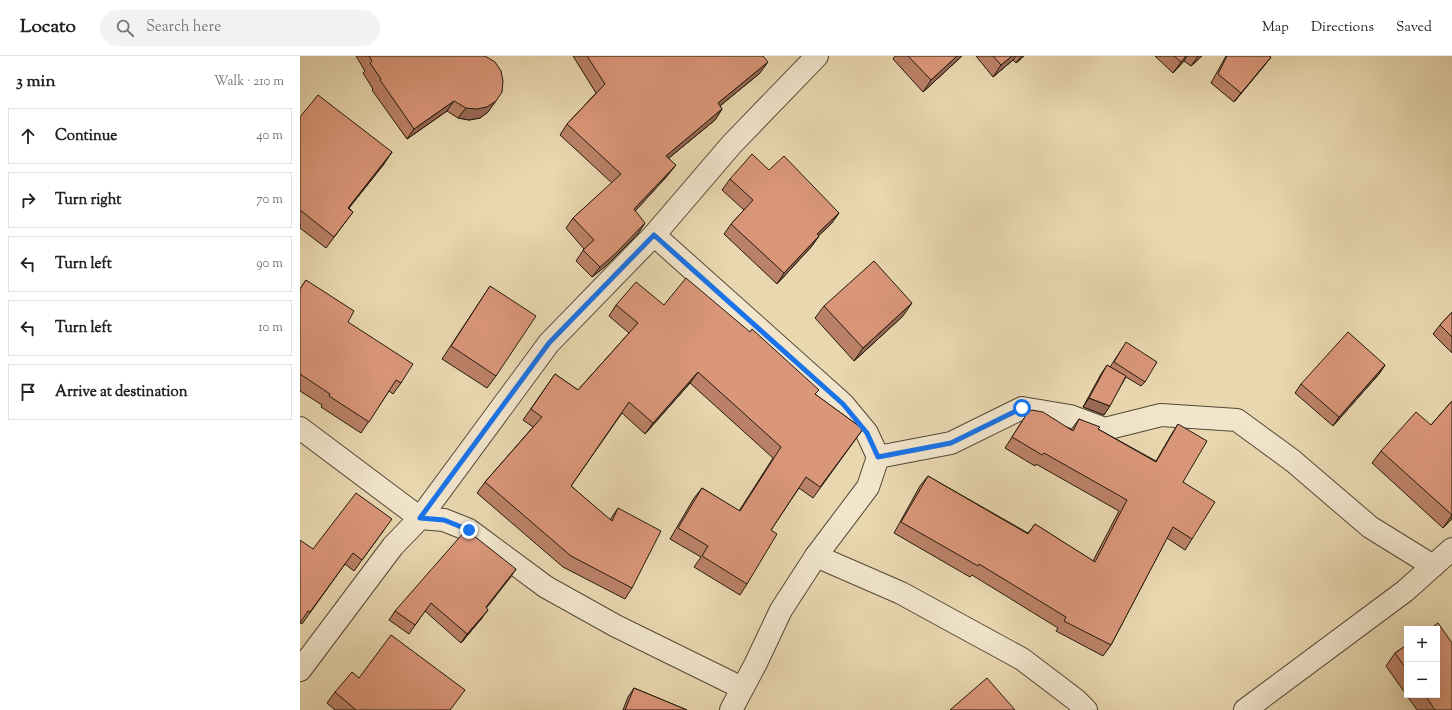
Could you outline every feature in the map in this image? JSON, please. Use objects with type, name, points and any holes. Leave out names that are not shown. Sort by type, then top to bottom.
[{"type":"street","points":[[300,670],[393,546],[420,518],[549,343],[654,235],[732,144],[817,56]]},
{"type":"street","points":[[654,235],[843,404],[867,433],[878,457],[868,487],[816,556],[781,610],[755,665],[731,710]]},
{"type":"street","points":[[878,457],[951,443],[1022,408],[1070,416],[1105,429],[1161,415],[1237,420],[1293,461],[1370,527],[1433,566]]},
{"type":"street","points":[[300,428],[420,518],[444,520],[469,530],[546,587],[616,626],[742,688]]},
{"type":"street","points":[[1245,710],[1405,591],[1452,549]]},
{"type":"street","points":[[816,556],[901,593],[1022,659],[1076,700],[1086,710]]},
{"type":"building","points":[[369,56],[485,56],[495,62],[501,71],[503,81],[502,92],[496,101],[487,107],[476,109],[466,108],[454,101],[414,129],[380,80],[381,79],[370,63],[372,61]]},
{"type":"building","points":[[587,56],[763,56],[768,62],[718,103],[722,109],[666,156],[676,165],[634,209],[645,223],[600,267],[583,250],[594,240],[573,218],[621,174],[567,124],[605,84]]},
{"type":"building","points":[[908,56],[957,56],[931,80]]},
{"type":"building","points":[[993,56],[1012,56],[1001,65]]},
{"type":"building","points":[[1174,56],[1186,56],[1181,62]]},
{"type":"building","points":[[1227,56],[1271,57],[1241,93],[1218,74]]},
{"type":"building","points":[[318,95],[392,152],[348,208],[353,212],[334,237],[300,210],[300,117]]},
{"type":"building","points":[[752,154],[769,170],[784,156],[839,213],[817,234],[819,236],[784,273],[731,224],[753,200],[730,179]]},
{"type":"building","points":[[874,261],[912,303],[863,348],[824,306]]},
{"type":"building","points":[[686,278],[750,332],[752,329],[819,390],[815,394],[863,429],[820,487],[806,477],[771,530],[777,534],[747,584],[702,556],[708,546],[678,528],[702,488],[740,511],[781,447],[698,372],[653,423],[629,402],[571,486],[612,521],[618,508],[661,531],[632,588],[571,556],[485,482],[542,417],[531,409],[555,374],[578,390],[638,323],[616,305],[636,282],[664,305]]},
{"type":"building","points":[[306,280],[354,311],[348,322],[413,364],[401,383],[396,380],[369,422],[329,396],[330,394],[300,374],[300,289]]},
{"type":"building","points":[[490,286],[536,316],[496,376],[451,346]]},
{"type":"building","points":[[1452,312],[1452,337],[1440,325]]},
{"type":"building","points":[[1348,332],[1385,365],[1339,417],[1301,384]]},
{"type":"building","points":[[1126,342],[1157,362],[1145,382],[1114,362]]},
{"type":"building","points":[[1107,365],[1126,376],[1110,406],[1089,398]]},
{"type":"building","points":[[1452,401],[1452,515],[1381,451],[1416,412],[1431,425]]},
{"type":"building","points":[[1032,410],[1043,412],[1073,431],[1079,419],[1100,427],[1098,429],[1156,462],[1178,424],[1207,441],[1183,482],[1215,502],[1192,539],[1173,527],[1111,645],[1064,621],[1066,617],[979,564],[978,566],[901,522],[928,476],[1028,534],[1035,524],[1095,562],[1127,500],[1044,453],[1042,455],[1012,437],[1028,412]]},
{"type":"building","points":[[356,493],[392,519],[362,560],[353,553],[310,612],[308,611],[300,623],[300,540],[313,549]]},
{"type":"building","points":[[465,531],[469,532],[516,569],[486,607],[488,610],[467,634],[431,603],[415,625],[395,611]]},
{"type":"building","points":[[1438,623],[1452,643],[1452,710],[1435,710],[1427,698],[1440,698],[1440,626],[1434,626]]},
{"type":"building","points":[[391,635],[465,690],[450,710],[356,710],[335,692],[352,672],[359,678]]},
{"type":"building","points":[[1404,647],[1404,666],[1395,653]]},
{"type":"building","points":[[987,678],[1015,710],[950,710]]},
{"type":"building","points":[[634,688],[687,710],[625,710]]},
{"type":"route","points":[[469,530],[444,520],[420,518],[549,343],[654,235],[843,404],[867,433],[878,457],[951,443],[1022,408]]}]
